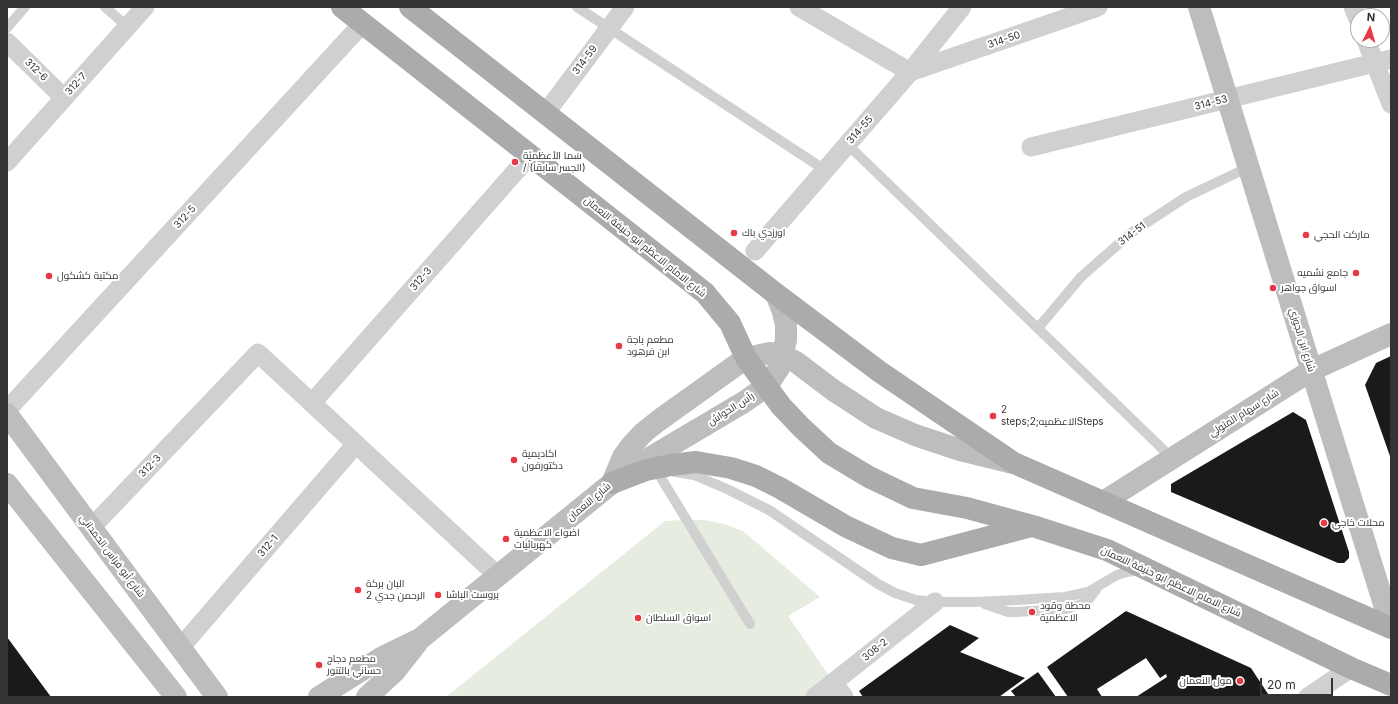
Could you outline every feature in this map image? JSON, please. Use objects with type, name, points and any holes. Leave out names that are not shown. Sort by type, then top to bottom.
[{"type":"main road","name":"شارع الامام الاعظم ابو حنيفة النعمان","points":[[342,7],[704,293],[730,323],[746,358],[781,406],[829,453],[869,477],[914,498],[967,508],[1033,526],[1107,550],[1351,668],[1391,685]]},
{"type":"main road","points":[[410,7],[776,294],[880,372],[1014,463],[1391,628]]},
{"type":"main road","points":[[612,483],[646,470],[696,462],[731,468],[756,476],[780,488],[847,527],[892,548],[921,555],[1033,526]]},
{"type":"street","name":"312-7","points":[[7,162],[145,7]]},
{"type":"street","name":"314-59","points":[[546,114],[625,7]]},
{"type":"street","points":[[799,7],[910,72]]},
{"type":"street","name":"314-55","points":[[755,251],[910,72],[962,7]]},
{"type":"street","name":"314-50","points":[[910,72],[1098,7]]},
{"type":"street","name":"شارع ابن الجوزي","points":[[1198,7],[1391,628]]},
{"type":"street","name":"312-5","points":[[7,410],[362,23]]},
{"type":"street","name":"312-6","points":[[7,42],[64,98]]},
{"type":"street","points":[[1372,48],[1383,61],[1391,104]]},
{"type":"street","name":"314-53","points":[[1031,147],[1383,61]]},
{"type":"street","name":"312-3","points":[[312,403],[530,155]]},
{"type":"street","name":"رآس الحواش","points":[[612,483],[653,456],[744,402],[767,386],[779,368],[786,340],[786,325],[776,294]]},
{"type":"street","name":"شارع سهام المتولي","points":[[1103,502],[1312,370],[1391,334]]},
{"type":"street","name":"312-3","points":[[91,528],[258,353],[498,576]]},
{"type":"street","points":[[746,358],[770,354],[783,356],[796,362],[833,390],[876,418],[915,435],[960,450],[1014,463]]},
{"type":"street","name":"شارع النعمان","points":[[319,697],[381,658],[420,638],[612,483],[623,457],[643,433],[746,358]]},
{"type":"street","name":"شارع أبو فراس الحمداني","points":[[7,414],[217,697]]},
{"type":"street","name":"312-1","points":[[180,648],[356,444]]},
{"type":"street","points":[[7,484],[176,697]]},
{"type":"street","name":"308-2","points":[[815,697],[839,690],[935,602]]},
{"type":"street","name":"شارع النعمان","points":[[367,697],[395,671],[420,638]]},
{"type":"street","points":[[1308,697],[1351,668]]},
{"type":"lane","points":[[7,28],[25,7]]},
{"type":"lane","points":[[105,7],[128,26]]},
{"type":"lane","points":[[577,7],[825,170]]},
{"type":"lane","points":[[848,144],[1172,458]]},
{"type":"lane","name":"314-51","points":[[1038,328],[1081,277],[1131,233],[1186,197],[1249,168]]},
{"type":"lane","points":[[655,468],[694,476],[727,489],[769,510],[878,584],[895,593],[916,600],[935,602],[979,602],[1065,596],[1088,592],[1117,575],[1127,572],[1148,570]]},
{"type":"lane","points":[[655,468],[750,624]]},
{"type":"shaded area","points":[[704,520],[724,524],[743,531],[820,597],[788,616],[834,683],[815,697],[446,697],[665,521]]},
{"type":"building","points":[[1391,356],[1391,459],[1365,385],[1376,363]]},
{"type":"building","points":[[1293,412],[1306,420],[1349,552],[1349,558],[1344,563],[1338,563],[1171,492],[1171,484]]},
{"type":"building","points":[[1126,611],[1251,668],[1270,697],[1136,697],[1167,677],[1166,674],[1160,678],[1146,658],[1097,689],[1102,697],[1068,697],[1047,667]]},
{"type":"building","points":[[950,625],[979,638],[960,652],[1025,678],[999,697],[863,697],[859,691]]},
{"type":"building","points":[[7,637],[51,697],[7,697]]},
{"type":"building","points":[[1038,672],[1056,697],[1016,697],[1011,691]]},
{"type":"place","name":"سَما الأعظميّة / (الجسر سابقاً)","points":[[515,162]]},
{"type":"place","name":"اورزدي باك","points":[[734,233]]},
{"type":"place","name":"ماركت الحجي","points":[[1306,235]]},
{"type":"place","name":"جامع نشميه","points":[[1356,273]]},
{"type":"place","name":"مكتبة كشكول","points":[[49,276]]},
{"type":"place","name":"اسواق جواهر","points":[[1273,288]]},
{"type":"place","name":"مطعم باجة ابن فرهود","points":[[619,346]]},
{"type":"place","name":"2 steps;الاعظميه;2Steps","points":[[993,416]]},
{"type":"place","name":"اكاديمية دكتورفون","points":[[514,460]]},
{"type":"place","name":"محلات خاجي","points":[[1324,523]]},
{"type":"place","name":"اضواء الاعظمية كهربائيات","points":[[506,539]]},
{"type":"place","name":"البان بركة الرحمن جدي 2","points":[[358,590]]},
{"type":"place","name":"بروست الباشا","points":[[438,595]]},
{"type":"place","name":"محطة وقود الاعظمية","points":[[1032,612]]},
{"type":"place","name":"اسواق السلطان","points":[[638,618]]},
{"type":"place","name":"مطعم دجاج حساني بالتنور","points":[[319,665]]},
{"type":"place","name":"مول النعمان","points":[[1240,681]]}]
